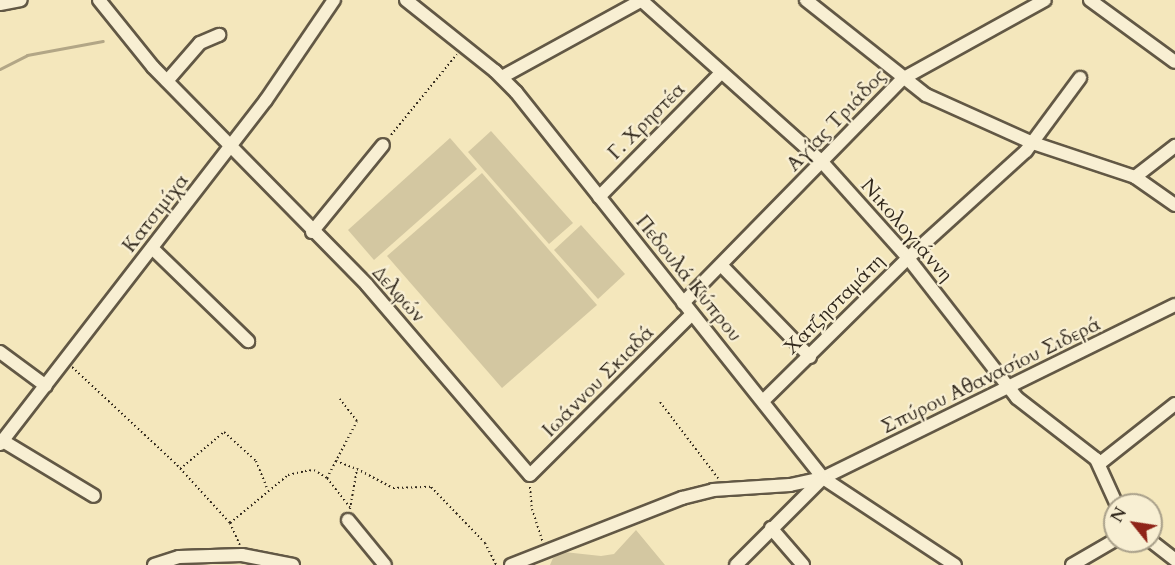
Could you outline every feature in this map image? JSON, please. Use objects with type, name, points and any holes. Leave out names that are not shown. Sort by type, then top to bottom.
[{"type":"street","points":[[0,4],[21,0]]},
{"type":"street","name":"Δελφών","points":[[99,0],[167,81],[312,232],[367,285],[530,475]]},
{"type":"street","name":"Κατσιμίχα","points":[[1,442],[230,147],[312,36],[334,0]]},
{"type":"street","name":"Πεδουλά Κύπρου","points":[[406,0],[502,77],[763,400],[823,478],[955,565]]},
{"type":"street","points":[[502,77],[641,0]]},
{"type":"street","name":"Νικολογιάννη","points":[[641,0],[822,162],[908,258],[1033,413],[1099,464],[1112,493]]},
{"type":"street","points":[[806,0],[902,80],[984,123],[1033,143],[1135,177],[1175,205]]},
{"type":"street","name":"Αγίας Τριάδος","points":[[683,303],[902,80],[1045,0]]},
{"type":"street","points":[[1090,0],[1175,62]]},
{"type":"street","points":[[167,81],[200,43],[219,35]]},
{"type":"street","name":"Γ. Χρηστέα","points":[[599,197],[722,73]]},
{"type":"street","name":"Χατζησταμάτη","points":[[763,400],[810,357],[908,258],[1033,143],[1080,78]]},
{"type":"street","points":[[312,232],[383,145]]},
{"type":"street","points":[[1135,177],[1175,146]]},
{"type":"street","points":[[152,248],[248,341]]},
{"type":"street","points":[[721,265],[810,357]]},
{"type":"street","name":"Σπύρου Αθανασίου Σιδερά","points":[[823,478],[1175,305]]},
{"type":"street","name":"Ιωάννου Σκιαδά","points":[[530,475],[692,314]]},
{"type":"street","points":[[0,352],[46,386]]},
{"type":"street","points":[[1099,464],[1174,406]]},
{"type":"street","points":[[1,442],[94,496]]},
{"type":"street","points":[[511,565],[541,560],[650,509],[728,489],[823,478]]},
{"type":"street","points":[[736,565],[823,478]]},
{"type":"street","points":[[348,520],[385,565]]},
{"type":"street","points":[[771,528],[803,565]]},
{"type":"street","points":[[1072,565],[1103,547]]},
{"type":"street","points":[[1163,550],[1175,560]]},
{"type":"street","points":[[154,565],[179,557],[242,555],[293,565]]},
{"type":"path","points":[[383,145],[464,46]]},
{"type":"path","points":[[65,361],[180,469],[230,524],[242,555]]},
{"type":"path","points":[[327,478],[357,421],[340,399]]},
{"type":"path","points":[[660,402],[728,489]]},
{"type":"path","points":[[180,469],[224,432],[256,461],[268,490]]},
{"type":"path","points":[[336,461],[393,488],[431,487],[485,543],[496,565]]},
{"type":"path","points":[[348,520],[357,469]]},
{"type":"path","points":[[230,524],[288,475],[304,471],[314,470],[327,478],[350,507]]},
{"type":"path","points":[[530,475],[532,509],[543,543],[541,560]]},
{"type":"shaded area","points":[[491,131],[573,223],[549,244],[468,152]]},
{"type":"shaded area","points":[[450,138],[477,169],[374,260],[348,230]]},
{"type":"shaded area","points":[[482,173],[597,305],[502,388],[387,256]]},
{"type":"shaded area","points":[[581,225],[625,274],[598,299],[554,250]]},
{"type":"shaded area","points":[[636,530],[665,565],[550,565],[553,558],[564,552],[601,556],[614,554]]},
{"type":"waterway","points":[[0,69],[27,55],[103,41]]}]
